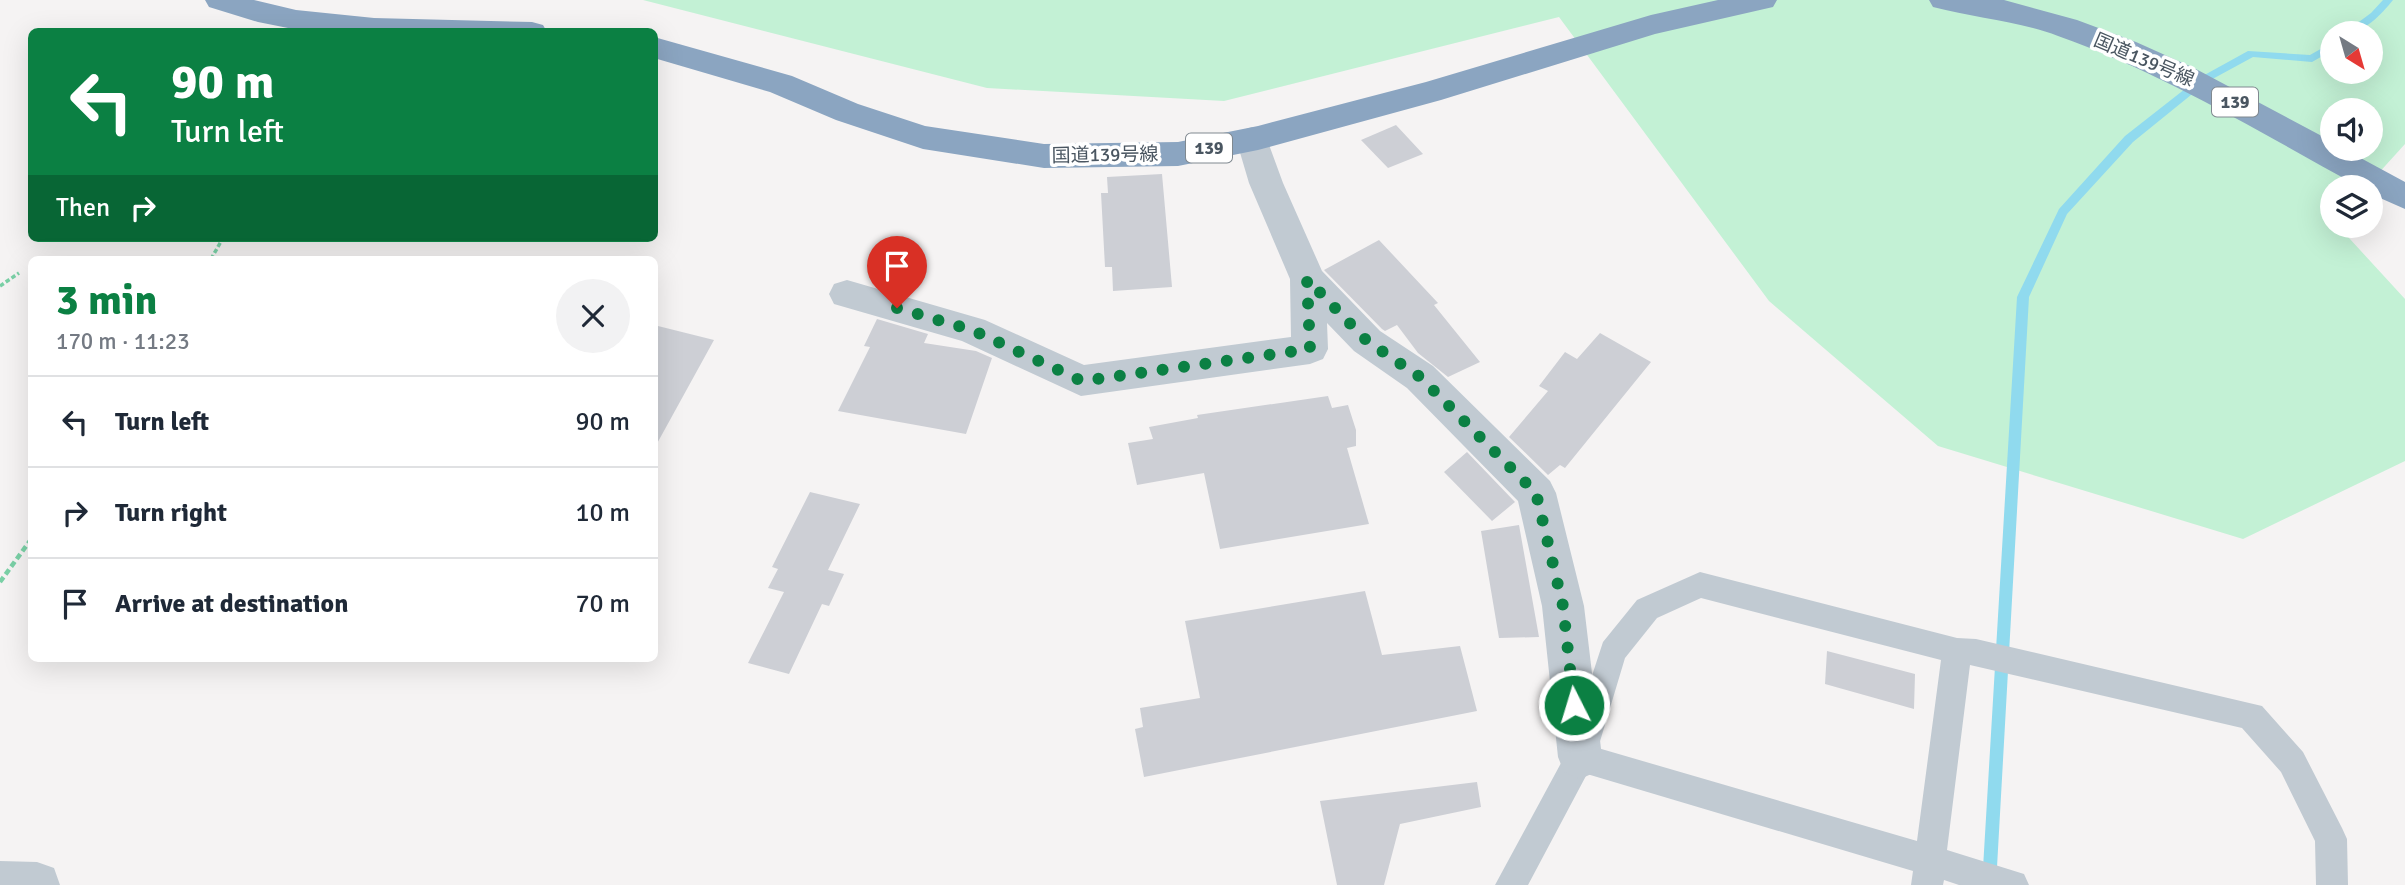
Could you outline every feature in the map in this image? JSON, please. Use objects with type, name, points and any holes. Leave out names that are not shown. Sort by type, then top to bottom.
[{"type":"highway","points":[[220,0],[248,10],[316,24],[424,28]]},
{"type":"highway","name":"国道139号線","points":[[658,48],[781,84],[847,113],[923,137],[1044,156],[1178,154],[1252,139],[1430,92],[1651,25],[1762,0]]},
{"type":"highway","name":"国道139号線","points":[[1944,0],[1975,2],[2087,36],[2181,74],[2391,189]]},
{"type":"street","points":[[847,294],[972,330],[1082,381],[1310,349],[1307,279],[1266,183],[1252,139]]},
{"type":"street","points":[[1307,279],[1367,341],[1420,377],[1536,493],[1563,606],[1580,757]]},
{"type":"street","points":[[0,884],[37,885]]},
{"type":"lane","points":[[1511,885],[1580,757],[1613,651],[1647,609],[1700,585],[1957,651],[1976,652],[2251,716],[2292,762],[2331,839],[2332,885]]},
{"type":"lane","points":[[1928,873],[1957,651]]},
{"type":"lane","points":[[1580,757],[1928,873],[2013,885]]},
{"type":"path","points":[[0,286],[19,274]]},
{"type":"path","points":[[0,582],[28,544]]},
{"type":"green space","points":[[643,0],[2405,0],[2405,144],[2377,175],[2320,175],[2320,238],[2349,238],[2405,299],[2405,461],[2243,539],[1938,446],[1769,301],[1559,17],[1224,101],[987,88]]},
{"type":"building","points":[[1396,125],[1423,154],[1388,168],[1361,140]]},
{"type":"building","points":[[1162,174],[1172,287],[1113,291],[1112,267],[1105,267],[1101,193],[1108,193],[1107,177]]},
{"type":"building","points":[[1379,240],[1438,303],[1434,305],[1480,362],[1448,377],[1418,353],[1397,325],[1385,331],[1382,329],[1324,270]]},
{"type":"building","points":[[877,319],[928,334],[924,343],[976,351],[992,358],[966,434],[838,411],[870,347],[864,346]]},
{"type":"building","points":[[658,326],[714,340],[658,442]]},
{"type":"building","points":[[1600,333],[1651,362],[1565,468],[1560,465],[1548,475],[1509,437],[1548,391],[1539,386],[1565,352],[1577,359]]},
{"type":"building","points":[[1328,396],[1332,408],[1348,405],[1356,430],[1356,446],[1347,448],[1369,524],[1220,549],[1204,473],[1137,485],[1128,443],[1153,439],[1149,427],[1198,418],[1197,415]]},
{"type":"building","points":[[1467,452],[1515,502],[1492,521],[1444,472]]},
{"type":"building","points":[[810,492],[860,504],[828,570],[844,574],[829,606],[822,604],[789,674],[748,663],[784,592],[768,588],[778,569],[772,567]]},
{"type":"building","points":[[1519,525],[1539,637],[1499,638],[1481,531]]},
{"type":"building","points":[[1365,591],[1382,655],[1460,646],[1477,711],[1144,777],[1135,729],[1143,727],[1140,708],[1200,698],[1185,621]]},
{"type":"building","points":[[1827,651],[1915,674],[1914,709],[1825,684]]},
{"type":"building","points":[[1477,782],[1481,807],[1400,824],[1384,885],[1337,885],[1320,801]]},
{"type":"waterway","points":[[2366,21],[2388,0]]},
{"type":"waterway","points":[[1989,885],[2023,297],[2063,212],[2129,139],[2203,80],[2252,53],[2312,59],[2320,54]]},
{"type":"route","points":[[897,308],[972,330],[1082,381],[1310,349],[1307,279],[1367,341],[1420,377],[1536,493],[1563,606],[1574,705]]}]
